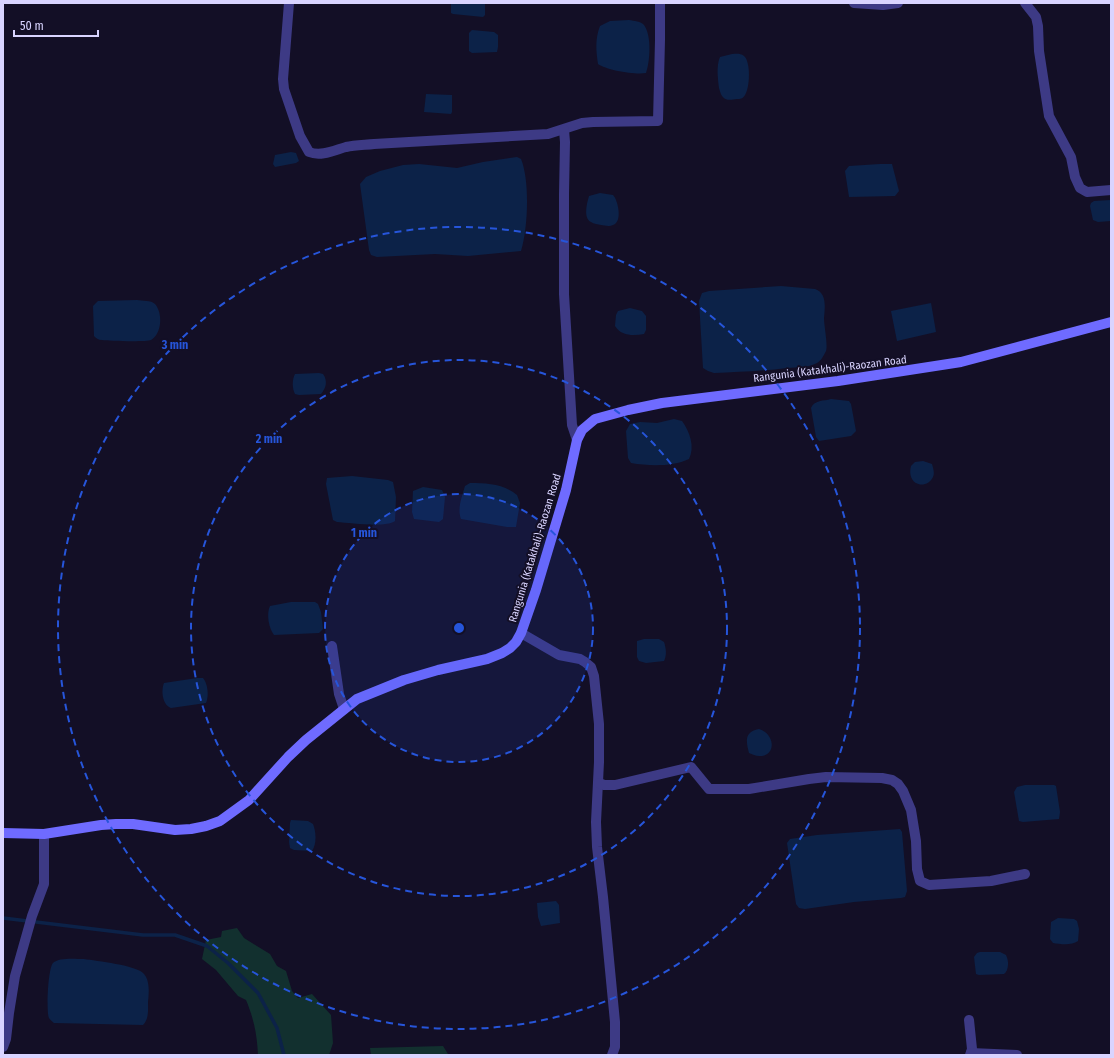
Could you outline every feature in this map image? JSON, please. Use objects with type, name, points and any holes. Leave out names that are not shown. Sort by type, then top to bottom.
[{"type":"main road","name":"Rangunia (Katakhali)-Raozan Road","points":[[3,833],[44,834],[116,824],[133,824],[175,830],[191,829],[220,821],[249,800],[288,757],[306,740],[357,699],[404,680],[438,670],[487,659],[502,653],[516,642],[521,633],[536,590],[566,490],[577,440],[582,430],[595,419],[628,410],[676,401],[846,380],[961,362],[1111,322]]},
{"type":"street","points":[[289,3],[283,67],[284,89],[300,136],[312,153],[327,153],[347,147],[548,134],[582,123],[658,121],[660,3]]},
{"type":"street","points":[[854,3],[883,5],[898,3]]},
{"type":"street","points":[[1025,3],[1036,17],[1038,26],[1043,86],[1049,116],[1070,157],[1080,188],[1087,192],[1111,190]]},
{"type":"street","points":[[564,130],[565,314],[572,425],[577,440]]},
{"type":"street","points":[[521,633],[559,655],[580,659],[590,667],[594,676],[599,716],[596,822],[597,848],[615,1022],[615,1047],[612,1055]]},
{"type":"street","points":[[332,646],[339,694],[344,709]]},
{"type":"street","points":[[598,783],[604,785],[615,785],[691,767],[709,789],[749,789],[826,777],[882,778],[892,780],[898,784],[903,791],[911,810],[916,841],[917,869],[920,881],[929,885],[991,881],[1025,874]]},
{"type":"street","points":[[3,1047],[6,1039],[15,976],[27,931],[44,884],[44,834]]},
{"type":"street","points":[[969,1020],[972,1049],[970,1054],[1017,1055]]},
{"type":"green space","points":[[237,928],[244,938],[270,954],[277,966],[286,971],[292,991],[298,998],[312,994],[331,1015],[333,1043],[329,1055],[258,1055],[255,1027],[246,1000],[238,996],[216,970],[202,959],[206,940],[221,937],[222,931]]},
{"type":"green space","points":[[443,1046],[448,1054],[476,1055],[371,1055],[370,1048]]},
{"type":"water","points":[[451,3],[485,3],[485,15],[483,17],[453,14],[451,13]]},
{"type":"water","points":[[629,20],[641,23],[647,30],[650,49],[646,73],[621,72],[598,64],[596,45],[600,26],[610,21]]},
{"type":"water","points":[[472,30],[494,32],[498,35],[497,52],[472,53],[469,51],[469,33]]},
{"type":"water","points":[[740,54],[746,59],[749,69],[748,87],[747,92],[742,98],[727,100],[720,92],[718,68],[720,57]]},
{"type":"water","points":[[426,94],[452,95],[451,114],[424,112]]},
{"type":"water","points":[[291,152],[296,153],[299,161],[296,163],[275,167],[273,164],[275,155]]},
{"type":"water","points":[[517,157],[521,159],[524,168],[527,192],[525,230],[521,251],[468,256],[435,254],[377,257],[371,255],[369,250],[360,184],[366,177],[380,171],[403,165],[419,164],[457,168],[483,162]]},
{"type":"water","points":[[892,164],[899,191],[895,196],[849,197],[845,171],[849,166]]},
{"type":"water","points":[[600,193],[613,195],[617,201],[619,216],[616,223],[613,225],[608,226],[595,224],[587,217],[586,210],[589,196]]},
{"type":"water","points":[[1111,200],[1111,221],[1098,222],[1093,220],[1090,206],[1091,203],[1094,201]]},
{"type":"water","points":[[781,286],[815,289],[822,294],[825,305],[824,318],[826,351],[820,361],[814,365],[806,367],[750,371],[714,373],[703,368],[699,301],[702,293],[709,291]]},
{"type":"water","points":[[137,300],[151,302],[158,308],[160,323],[155,337],[148,341],[127,341],[101,340],[94,336],[93,306],[98,301]]},
{"type":"water","points":[[931,303],[936,332],[897,341],[891,311]]},
{"type":"water","points":[[630,308],[642,311],[646,316],[646,330],[644,334],[636,335],[624,333],[615,326],[618,311]]},
{"type":"water","points":[[295,374],[323,374],[326,382],[321,394],[295,394],[293,389],[293,379]]},
{"type":"water","points":[[831,399],[849,401],[851,404],[856,431],[851,436],[819,441],[816,437],[811,408],[812,405],[817,402]]},
{"type":"water","points":[[674,419],[682,421],[691,440],[692,450],[689,459],[668,465],[645,465],[631,463],[628,458],[626,431],[630,424],[640,422],[657,423]]},
{"type":"water","points":[[923,461],[932,464],[934,474],[930,481],[922,485],[914,482],[910,473],[911,466],[915,462]]},
{"type":"water","points":[[352,476],[388,480],[393,482],[396,497],[395,521],[376,525],[337,522],[333,520],[326,484],[327,478]]},
{"type":"water","points":[[470,483],[501,486],[517,495],[520,503],[516,527],[507,527],[461,519],[461,498],[465,486]]},
{"type":"water","points":[[423,487],[442,490],[445,497],[443,519],[439,522],[414,519],[412,512],[413,491]]},
{"type":"water","points":[[291,602],[315,602],[318,604],[321,612],[323,629],[319,633],[274,635],[269,621],[268,613],[270,606]]},
{"type":"water","points":[[644,639],[659,639],[664,642],[666,656],[664,661],[646,663],[639,661],[637,657],[637,641]]},
{"type":"water","points":[[203,678],[206,683],[208,694],[206,703],[171,708],[166,704],[163,693],[164,683]]},
{"type":"water","points":[[759,729],[769,735],[772,745],[769,753],[759,756],[749,753],[747,738],[751,732]]},
{"type":"water","points":[[1025,785],[1056,786],[1060,812],[1059,819],[1019,821],[1014,792],[1017,787]]},
{"type":"water","points":[[291,820],[308,821],[313,824],[316,838],[312,851],[294,850],[290,848],[289,842]]},
{"type":"water","points":[[900,829],[902,832],[907,891],[905,897],[805,909],[799,908],[796,904],[787,843],[790,839],[817,835]]},
{"type":"water","points":[[556,901],[559,905],[560,923],[541,926],[538,917],[537,903]]},
{"type":"water","points":[[1058,918],[1074,919],[1077,921],[1079,929],[1078,941],[1069,944],[1053,943],[1050,939],[1051,922]]},
{"type":"water","points":[[980,952],[1000,952],[1006,955],[1008,965],[1006,972],[1004,974],[976,974],[974,957]]},
{"type":"water","points":[[63,959],[84,959],[133,968],[144,974],[149,991],[148,1014],[143,1025],[54,1023],[49,1018],[48,990],[51,967],[53,963]]},
{"type":"waterway","points":[[3,918],[143,935],[175,935],[207,946],[228,963],[258,993],[277,1028],[284,1055]]}]
